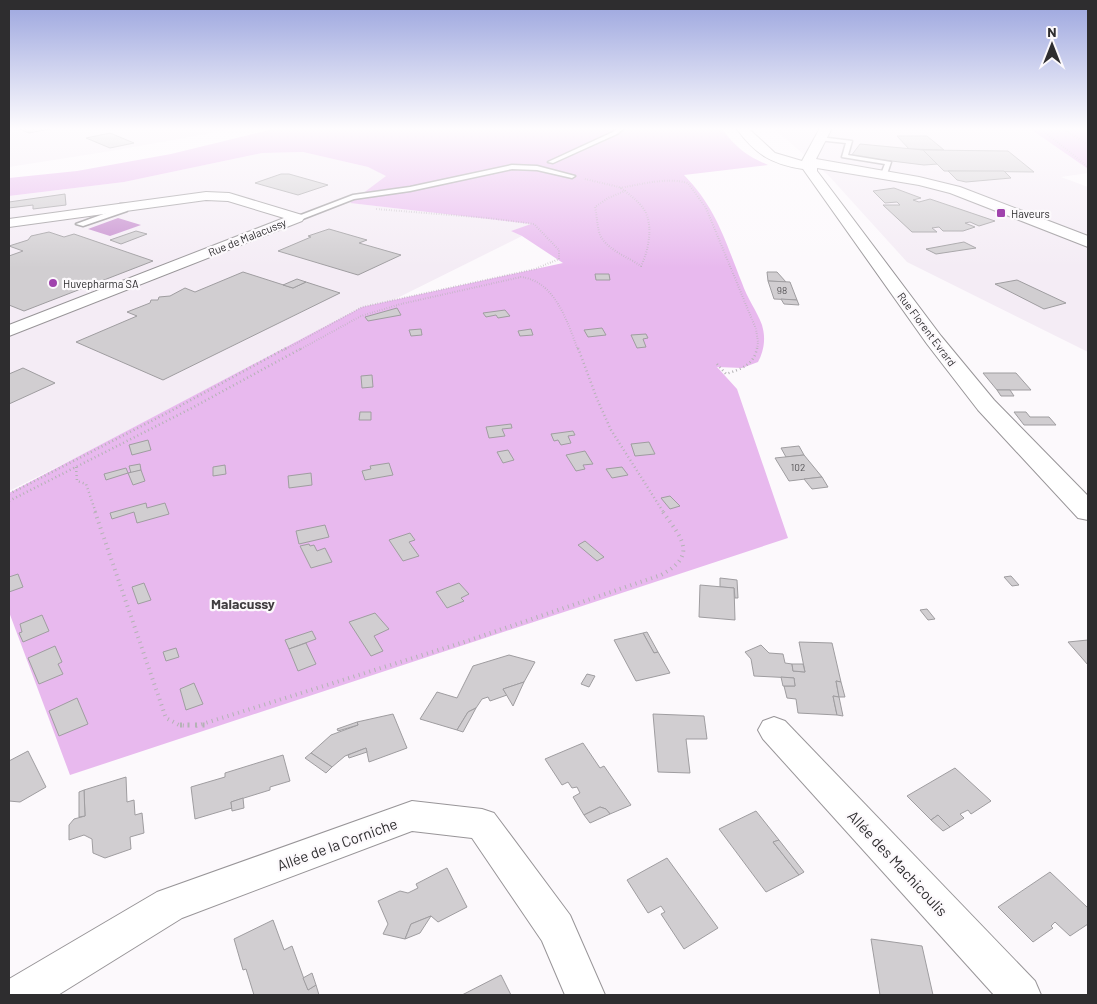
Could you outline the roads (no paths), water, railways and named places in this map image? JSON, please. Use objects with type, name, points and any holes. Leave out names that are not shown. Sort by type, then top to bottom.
[{"type":"street","name":"Rue Florent Evrard","points":[[815,175],[934,340],[974,391],[1088,512]]},
{"type":"street","points":[[888,175],[955,190],[1088,242]]},
{"type":"street","name":"Rue de Malacussy","points":[[9,222],[196,196],[229,197],[297,218]]},
{"type":"street","name":"Rue de Malacussy","points":[[9,332],[297,218]]},
{"type":"street","name":"Allée des Machicoulis","points":[[774,730],[1021,995]]},
{"type":"street","name":"Allée de la Corniche","points":[[20,995],[170,906],[412,816],[482,824],[556,928],[585,995]]},
{"type":"lane","points":[[297,218],[353,197],[410,189],[476,175]]},
{"type":"lane","points":[[567,175],[572,176]]},
{"type":"lane","points":[[80,224],[124,209],[123,206]]},
{"type":"place","name":"Haveurs","points":[[1001,213]]},
{"type":"place","name":"Huvepharma SA","points":[[53,283]]},
{"type":"district","name":"Malacussy","points":[[243,603]]}]
